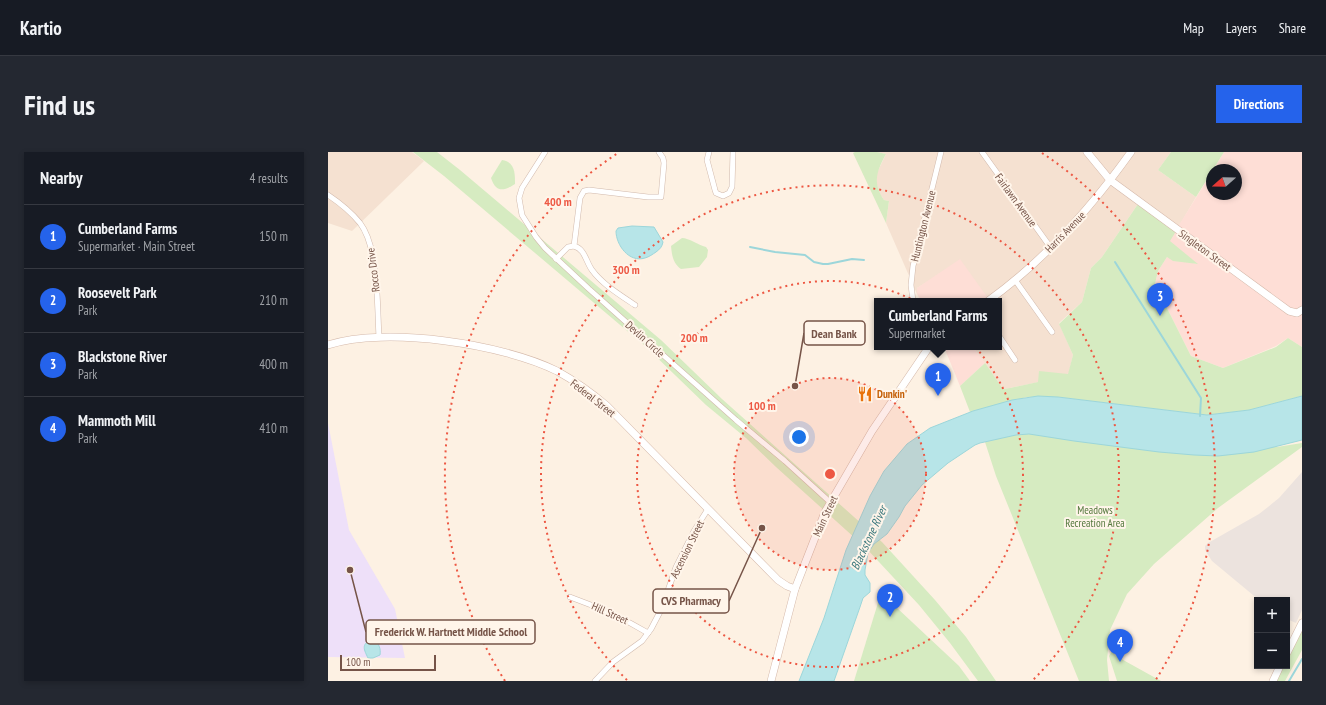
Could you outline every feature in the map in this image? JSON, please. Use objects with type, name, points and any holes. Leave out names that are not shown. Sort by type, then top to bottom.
[{"type":"street","name":"Devlin Circle","points":[[545,152],[519,193],[519,204],[522,215],[529,229],[556,259],[830,502]]},
{"type":"street","points":[[574,246],[580,198],[584,191],[589,190],[648,197],[661,197],[664,163],[659,152]]},
{"type":"street","points":[[710,152],[707,160],[715,190],[716,193],[723,196],[729,193],[732,187],[733,152]]},
{"type":"street","name":"Huntington Avenue","points":[[912,298],[912,274],[941,152]]},
{"type":"street","name":"Fairlawn Avenue","points":[[982,152],[1051,248]]},
{"type":"street","name":"Singleton Street","points":[[1087,152],[1110,180],[1288,311],[1297,312],[1302,310]]},
{"type":"street","name":"Harris Avenue","points":[[992,298],[1051,248],[1079,218],[1131,152]]},
{"type":"street","name":"Rocco Drive","points":[[328,195],[338,201],[353,215],[360,223],[368,238],[373,256],[379,337]]},
{"type":"street","points":[[556,259],[568,247],[579,247],[590,267],[600,279],[635,305]]},
{"type":"street","points":[[1014,280],[1052,332]]},
{"type":"street","name":"Federal Street","points":[[328,345],[352,340],[379,337],[428,340],[497,350],[526,359],[556,371],[582,386],[607,406],[778,580],[795,589]]},
{"type":"street","points":[[1002,340],[1015,360]]},
{"type":"street","name":"Main Street","points":[[771,681],[795,589],[820,522],[830,502],[872,432],[927,350]]},
{"type":"street","name":"Ascension Street","points":[[595,681],[613,662],[642,641],[656,621],[676,567],[694,531],[708,509]]},
{"type":"street","name":"Hill Street","points":[[570,597],[631,622],[648,633]]},
{"type":"street","points":[[1290,647],[1302,623]]},
{"type":"street","points":[[1273,681],[1279,669]]},
{"type":"shaded area","points":[[328,152],[412,152],[424,161],[352,231],[328,223]]},
{"type":"shaded area","points":[[877,152],[1171,152],[1158,170],[1196,197],[1178,228],[1140,201],[1102,257],[1091,268],[1082,302],[1059,323],[1073,355],[1068,376],[1003,389],[975,350],[1002,350],[1002,298],[982,298],[935,277],[917,288],[917,294],[886,223],[889,201],[884,200],[877,185],[876,175],[886,154]]},
{"type":"shaded area","points":[[1224,152],[1302,152],[1302,347],[1288,338],[1276,346],[1223,368],[1191,356],[1155,284],[1158,271],[1167,257],[1197,264],[1169,241],[1206,182],[1206,200],[1242,200],[1242,164],[1217,164]]},
{"type":"shaded area","points":[[960,259],[988,298],[919,298],[917,294],[917,288]]},
{"type":"shaded area","points":[[945,350],[975,350],[985,363],[960,386]]},
{"type":"shaded area","points":[[328,423],[349,530],[395,609],[405,658],[328,657]]},
{"type":"shaded area","points":[[1302,472],[1302,610],[1296,623],[1290,620],[1290,597],[1255,597],[1212,561],[1205,550],[1205,546],[1208,543],[1259,514],[1279,498]]},
{"type":"green space","points":[[413,152],[437,152],[661,340],[722,399],[882,542],[935,600],[966,637],[996,681],[978,681],[919,605],[866,548],[746,438],[706,405],[645,346],[444,176]]},
{"type":"green space","points":[[877,152],[886,154],[878,171],[877,182],[880,194],[884,200],[889,201],[886,223],[853,153]]},
{"type":"green space","points":[[1171,152],[1224,152],[1217,164],[1206,164],[1206,181],[1196,197],[1158,170]]},
{"type":"green space","points":[[502,160],[510,163],[512,166],[515,184],[504,189],[495,186],[491,178]]},
{"type":"green space","points":[[1140,201],[1178,228],[1170,241],[1198,264],[1173,261],[1167,257],[1158,271],[1155,284],[1191,356],[1223,368],[1276,347],[1288,338],[1302,347],[1302,396],[1250,410],[1207,415],[1058,397],[1027,397],[970,412],[960,386],[985,363],[1003,389],[1038,382],[1039,371],[1068,374],[1073,355],[1059,324],[1082,302],[1091,268],[1102,257]]},
{"type":"green space","points":[[682,238],[706,247],[708,250],[707,257],[699,267],[681,269],[675,262],[672,256],[671,246]]},
{"type":"green space","name":"Meadows Recreation Area","points":[[1031,433],[1277,447],[1302,443],[1302,447],[1218,508],[1154,564],[1127,594],[1110,630],[1107,660],[1109,681],[1079,681],[996,476],[985,442],[1011,435]]},
{"type":"green space","points":[[881,593],[959,666],[970,681],[854,681]]},
{"type":"green space","points":[[1302,626],[1302,650],[1285,681],[1275,681],[1281,669],[1290,669],[1290,651]]},
{"type":"green space","points":[[1112,651],[1116,656],[1161,681],[1117,681],[1109,656]]},
{"type":"water","points":[[632,226],[654,227],[663,242],[661,248],[648,257],[639,259],[634,258],[624,252],[618,242],[616,231],[618,228]]},
{"type":"water","points":[[1038,396],[1058,397],[1207,415],[1249,410],[1302,396],[1302,440],[1254,452],[1218,456],[1159,452],[1029,434],[1016,435],[975,445],[948,463],[922,485],[905,506],[887,534],[874,544],[868,553],[865,575],[870,583],[870,592],[863,598],[834,681],[799,681],[824,618],[846,550],[870,496],[884,471],[907,444],[930,428],[973,411],[1012,400]]},
{"type":"water","points":[[371,640],[376,641],[378,644],[380,648],[380,655],[373,658],[368,658],[364,648],[366,643]]},
{"type":"waterway","points":[[750,247],[775,252],[805,255],[814,262],[823,264],[852,259],[864,260]]},
{"type":"waterway","points":[[1115,262],[1201,398],[1200,416]]},
{"type":"waterway","points":[[1289,681],[1302,659]]},
{"type":"place","name":"Blackstone River","points":[[1160,316]]},
{"type":"place","name":"Dean Bank","points":[[795,386]]},
{"type":"place","name":"Dunkin'","points":[[865,394]]},
{"type":"place","name":"Cumberland Farms","points":[[938,396]]},
{"type":"place","name":"CVS Pharmacy","points":[[762,528]]},
{"type":"place","name":"Frederick W. Hartnett Middle School","points":[[350,570]]},
{"type":"place","name":"Roosevelt Park","points":[[890,617]]},
{"type":"place","name":"Mammoth Mill","points":[[1120,662]]}]
